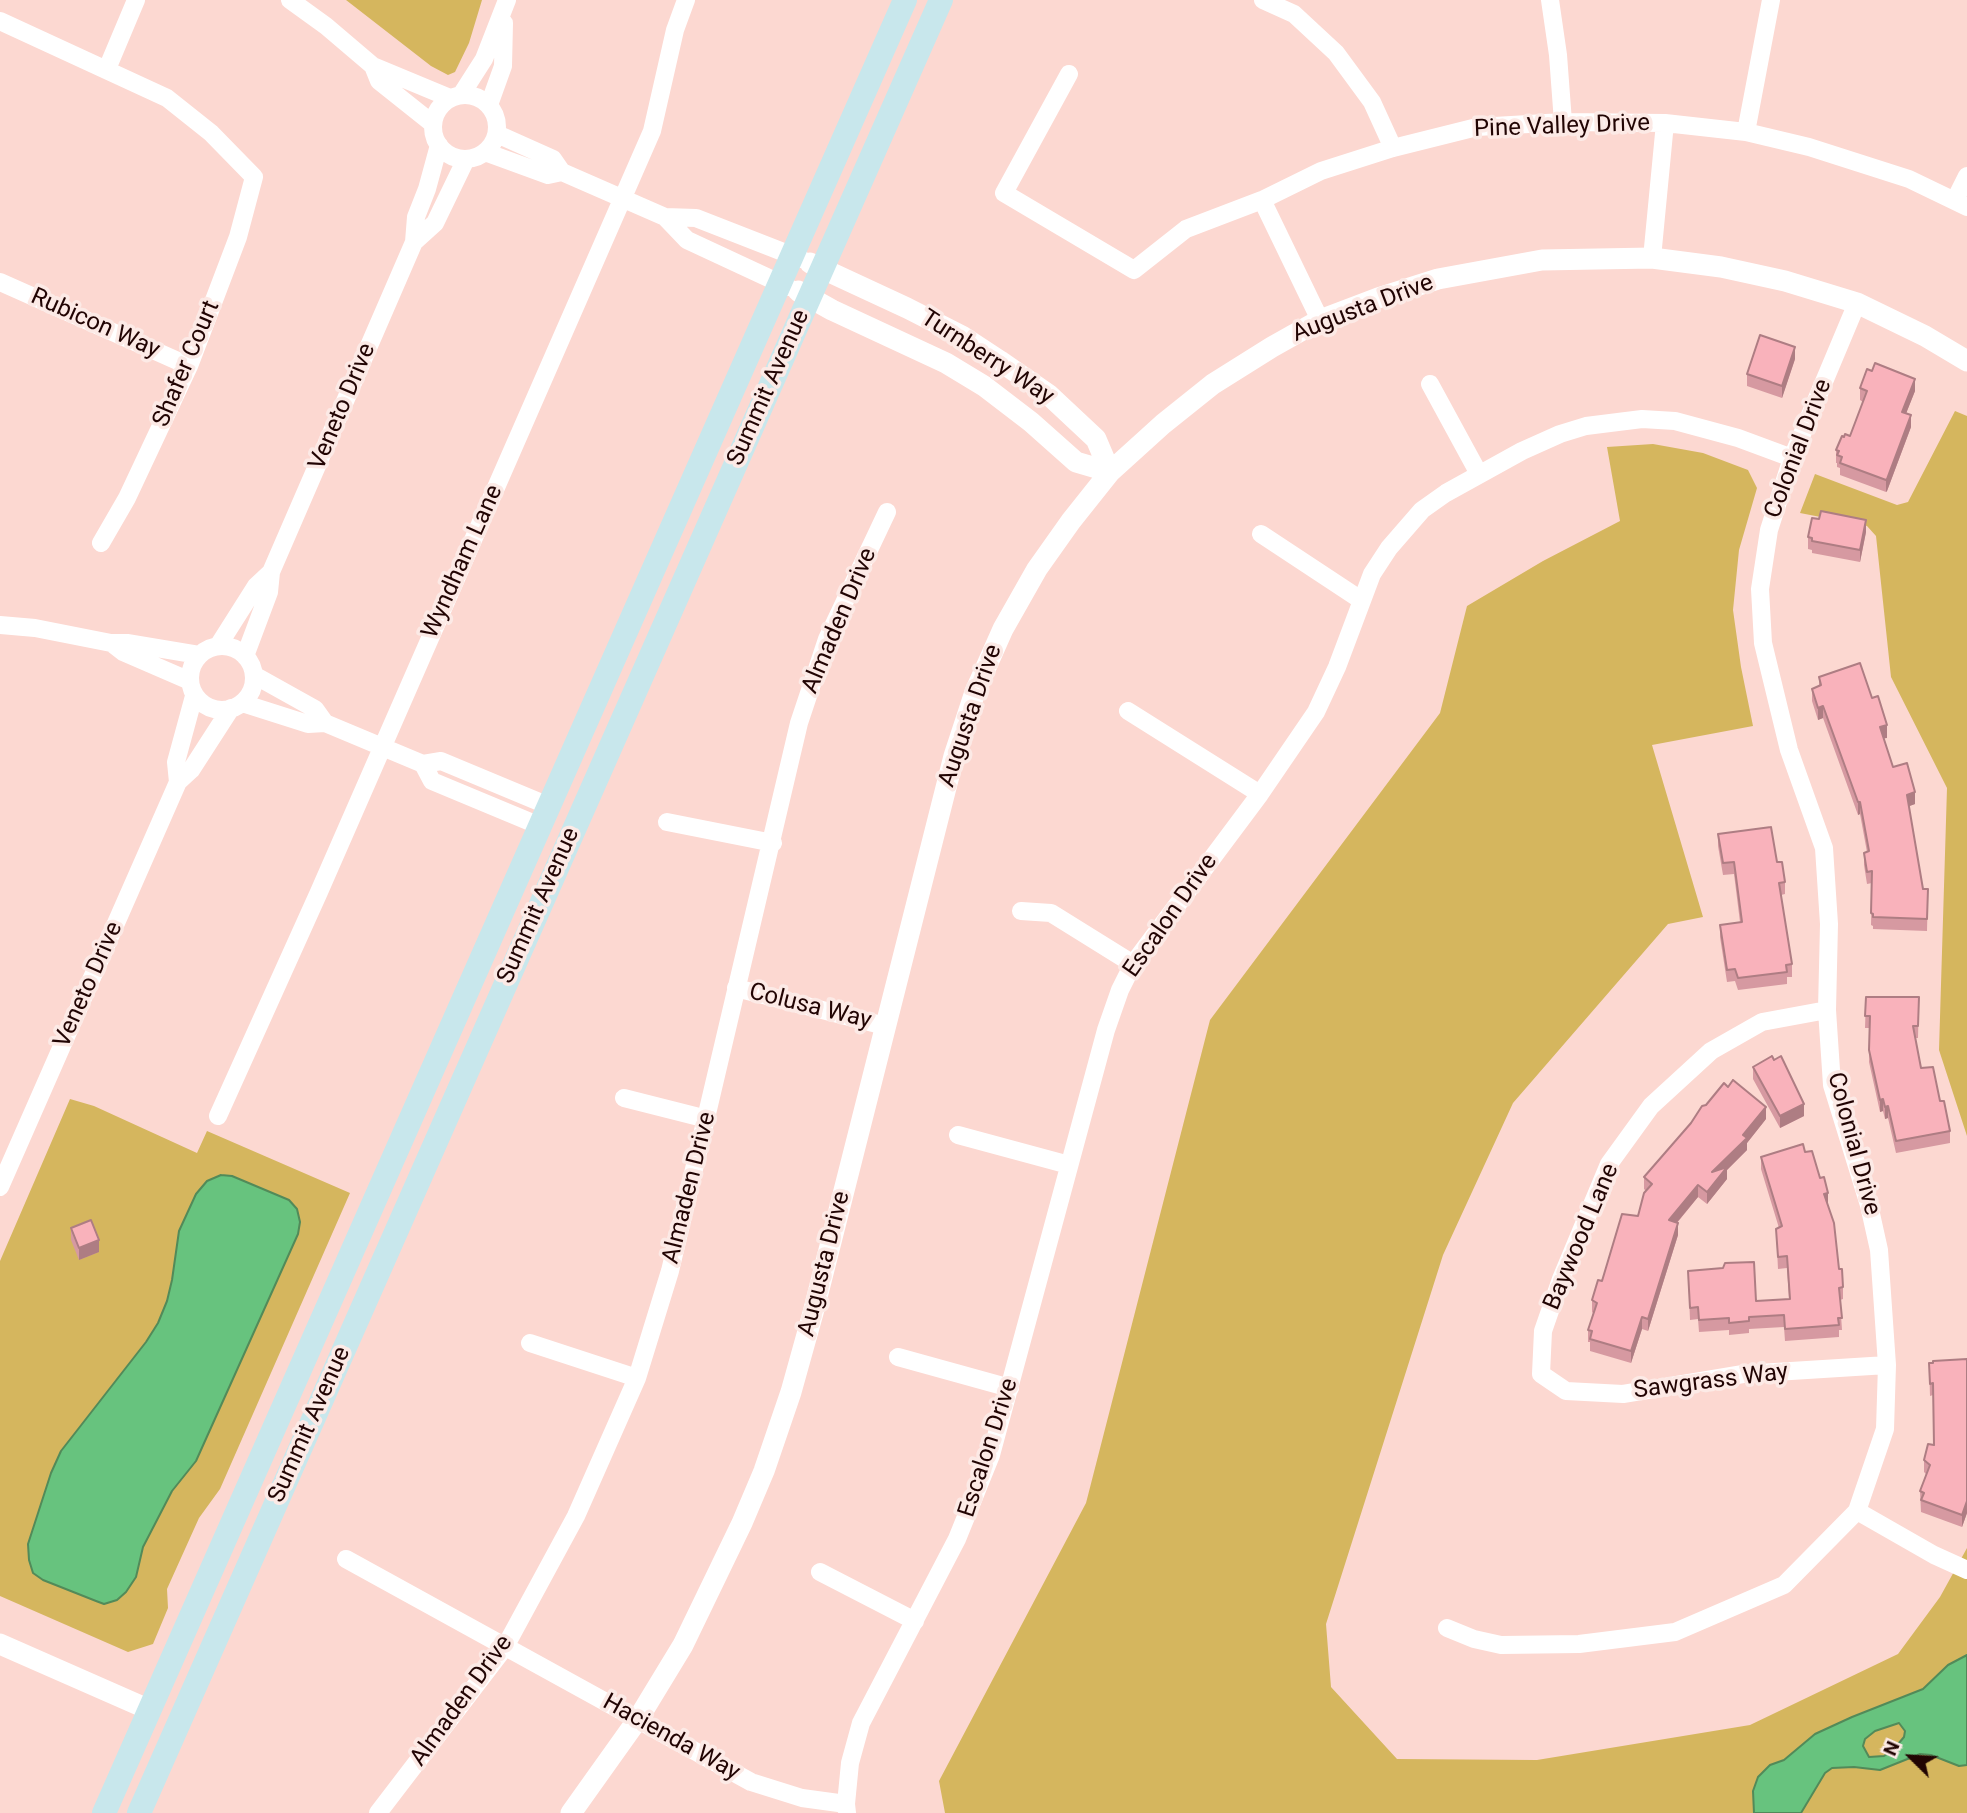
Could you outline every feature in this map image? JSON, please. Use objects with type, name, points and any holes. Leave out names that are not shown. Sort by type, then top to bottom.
[{"type":"main road","name":"Summit Avenue","points":[[808,263],[905,0]]},
{"type":"main road","name":"Summit Avenue","points":[[139,1813],[796,290],[941,0]]},
{"type":"main road","name":"Summit Avenue","points":[[104,1813],[544,816],[796,290]]},
{"type":"street","points":[[0,21],[107,69],[136,0]]},
{"type":"street","points":[[290,0],[373,66],[456,97],[473,95],[489,105],[497,119],[497,134],[485,152],[466,159],[450,155],[439,145],[433,124],[438,109],[456,97],[484,60],[506,6]]},
{"type":"street","name":"Wyndham Lane","points":[[218,1116],[383,747],[652,131],[675,30],[686,0]]},
{"type":"street","points":[[1263,0],[1294,13],[1336,52],[1372,102],[1393,148]]},
{"type":"street","points":[[1550,0],[1558,55],[1563,122]]},
{"type":"street","points":[[1746,132],[1771,0]]},
{"type":"street","points":[[489,105],[503,66],[506,6]]},
{"type":"street","points":[[373,66],[379,81],[433,124]]},
{"type":"street","name":"Shafer Court","points":[[101,543],[127,498],[189,366],[239,237],[254,177],[211,133],[167,97],[107,69]]},
{"type":"street","name":"Pine Valley Drive","points":[[1069,74],[1004,192],[1134,270],[1186,229],[1262,200],[1321,171],[1393,148],[1478,127],[1563,122],[1665,123],[1746,132],[1863,163],[1909,179],[1961,204]]},
{"type":"street","points":[[1652,258],[1665,123]]},
{"type":"street","points":[[497,134],[553,159],[562,172],[665,217],[687,240],[796,290]]},
{"type":"street","name":"Veneto Drive","points":[[246,656],[269,592],[271,572],[414,242],[416,217],[439,145]]},
{"type":"street","points":[[485,152],[548,175],[562,172]]},
{"type":"street","name":"Veneto Drive","points":[[414,242],[435,223],[466,159]]},
{"type":"street","points":[[1961,204],[1967,176]]},
{"type":"street","points":[[1262,200],[1320,320]]},
{"type":"street","points":[[665,217],[696,218],[808,263]]},
{"type":"street","name":"Augusta Drive","points":[[570,1813],[638,1719],[682,1645],[709,1593],[764,1471],[791,1392],[813,1313],[954,756],[975,692],[1003,629],[1037,569],[1110,472],[1213,384],[1320,320],[1438,279],[1542,260],[1652,258],[1721,267],[1785,281],[1857,303],[1925,336],[1967,361]]},
{"type":"street","name":"Turnberry Way","points":[[808,263],[907,307],[962,336],[1000,361],[1049,396],[1097,439],[1110,472]]},
{"type":"street","name":"Rubicon Way","points":[[0,282],[189,366]]},
{"type":"street","name":"Turnberry Way","points":[[796,290],[832,310],[946,363],[984,386],[1031,422],[1076,462],[1110,472]]},
{"type":"street","name":"Colonial Drive","points":[[1447,1628],[1474,1639],[1501,1645],[1579,1644],[1675,1632],[1784,1585],[1857,1511],[1885,1429],[1886,1365],[1875,1227],[1832,1085],[1827,1010],[1829,924],[1824,848],[1789,750],[1762,643],[1760,589],[1769,530],[1792,458],[1857,303]]},
{"type":"street","points":[[1430,384],[1479,474]]},
{"type":"street","name":"Escalon Drive","points":[[847,1809],[850,1763],[861,1723],[957,1539],[978,1493],[991,1455],[1106,1030],[1120,990],[1133,964],[1297,742],[1326,693],[1372,574],[1389,548],[1422,510],[1479,474],[1560,434],[1586,426],[1642,419],[1675,421],[1738,438],[1792,458]]},
{"type":"street","name":"Almaden Drive","points":[[378,1813],[505,1647],[576,1516],[637,1378],[670,1271],[773,843],[799,723],[827,639],[887,512]]},
{"type":"street","points":[[1261,534],[1362,600]]},
{"type":"street","name":"Veneto Drive","points":[[218,646],[256,586],[271,572]]},
{"type":"street","points":[[0,625],[35,628],[111,643],[127,643],[199,655]]},
{"type":"street","points":[[111,643],[192,688],[212,709],[237,706],[309,724],[325,723],[423,764],[441,761],[544,816]]},
{"type":"street","points":[[192,688],[192,664],[199,655],[218,646],[228,646],[246,656],[254,675],[249,695],[237,706]]},
{"type":"street","points":[[254,675],[315,709],[325,723]]},
{"type":"street","name":"Veneto Drive","points":[[178,782],[176,762],[192,688]]},
{"type":"street","name":"Veneto Drive","points":[[0,1187],[178,782],[191,770],[237,706]]},
{"type":"street","points":[[1128,711],[1260,794]]},
{"type":"street","points":[[667,822],[773,843]]},
{"type":"street","points":[[1021,911],[1051,912],[1133,964]]},
{"type":"street","name":"Colusa Way","points":[[736,988],[885,1026]]},
{"type":"street","name":"Baywood Lane","points":[[1541,1374],[1543,1331],[1598,1189],[1609,1164],[1651,1106],[1711,1051],[1762,1022],[1827,1010]]},
{"type":"street","points":[[624,1098],[707,1119]]},
{"type":"street","points":[[958,1135],[1069,1165]]},
{"type":"street","points":[[530,1343],[637,1378]]},
{"type":"street","points":[[898,1357],[1010,1388]]},
{"type":"street","name":"Sawgrass Way","points":[[1541,1374],[1566,1391],[1623,1394],[1743,1374],[1886,1365]]},
{"type":"street","points":[[1857,1511],[1934,1556],[1967,1570]]},
{"type":"street","name":"Hacienda Way","points":[[346,1559],[751,1782],[847,1809]]},
{"type":"street","points":[[820,1572],[915,1621]]},
{"type":"street","points":[[0,1644],[178,1722]]},
{"type":"shaded area","points":[[346,0],[482,0],[469,43],[455,72],[448,75],[431,66]]},
{"type":"shaded area","points":[[1955,411],[1967,416],[1967,1136],[1939,1050],[1947,788],[1891,677],[1876,536],[1867,526],[1800,513],[1815,474],[1897,505],[1908,502]]},
{"type":"shaded area","points":[[1653,444],[1703,453],[1748,470],[1757,488],[1739,550],[1733,610],[1753,726],[1652,745],[1703,917],[1668,924],[1513,1103],[1443,1255],[1326,1624],[1331,1687],[1397,1759],[1537,1760],[1750,1725],[1898,1654],[1940,1597],[1967,1548],[1967,1813],[945,1813],[939,1781],[1086,1503],[1210,1020],[1440,713],[1467,606],[1543,561],[1620,521],[1607,447]]},
{"type":"shaded area","points":[[70,1099],[94,1106],[197,1153],[207,1131],[350,1193],[220,1489],[199,1518],[167,1589],[168,1608],[153,1644],[128,1652],[0,1596],[0,1261]]},
{"type":"shaded area","points":[[221,1175],[232,1176],[289,1200],[297,1209],[300,1222],[298,1234],[196,1461],[172,1491],[143,1547],[136,1577],[117,1600],[104,1604],[43,1580],[33,1573],[28,1544],[61,1451],[158,1323],[172,1280],[179,1231],[196,1194],[207,1181]]},
{"type":"shaded area","points":[[1967,1655],[1967,1765],[1959,1766],[1931,1755],[1920,1754],[1880,1770],[1832,1768],[1825,1773],[1801,1813],[1754,1813],[1753,1791],[1758,1777],[1770,1765],[1784,1760],[1815,1734],[1923,1689],[1948,1665]],"holes":[[[1899,1723],[1905,1731],[1904,1737],[1884,1756],[1869,1757],[1863,1746],[1865,1739],[1875,1731]]]},
{"type":"building","points":[[1760,335],[1795,347],[1782,386],[1747,374]]},
{"type":"building","points":[[1875,363],[1915,379],[1902,412],[1911,415],[1886,480],[1840,463],[1842,457],[1837,455],[1839,451],[1836,450],[1842,436],[1850,436],[1867,391],[1860,388],[1867,369],[1872,371]]},
{"type":"building","points":[[1821,511],[1866,520],[1860,550],[1812,541],[1812,538],[1808,537],[1812,518],[1819,519]]},
{"type":"building","points":[[1860,663],[1872,698],[1878,696],[1887,725],[1880,727],[1893,767],[1907,763],[1915,792],[1907,795],[1923,889],[1928,889],[1927,919],[1873,917],[1871,913],[1872,871],[1867,872],[1864,853],[1869,851],[1860,802],[1823,706],[1818,708],[1812,689],[1821,685],[1819,677]]},
{"type":"building","points":[[1771,827],[1777,862],[1782,862],[1785,882],[1779,883],[1792,964],[1786,965],[1787,972],[1738,978],[1735,969],[1727,970],[1720,925],[1742,922],[1734,862],[1723,863],[1718,834]]},
{"type":"building","points":[[1866,997],[1919,997],[1918,1026],[1913,1026],[1921,1068],[1933,1067],[1950,1131],[1896,1141],[1888,1106],[1885,1107],[1883,1099],[1880,1100],[1869,1050],[1870,1016],[1865,1016]]},
{"type":"building","points":[[1772,1056],[1774,1060],[1781,1056],[1804,1104],[1780,1116],[1753,1067]]},
{"type":"building","points":[[1733,1080],[1766,1107],[1743,1135],[1747,1138],[1712,1172],[1727,1167],[1707,1192],[1698,1185],[1669,1220],[1678,1223],[1648,1319],[1642,1317],[1631,1351],[1590,1339],[1592,1331],[1588,1330],[1597,1303],[1592,1300],[1598,1280],[1602,1281],[1622,1214],[1638,1216],[1644,1193],[1652,1184],[1644,1177],[1691,1123],[1702,1106],[1706,1105],[1724,1083],[1728,1087]]},
{"type":"building","points":[[1803,1144],[1805,1152],[1812,1151],[1820,1178],[1824,1177],[1828,1193],[1824,1194],[1834,1223],[1843,1287],[1839,1288],[1842,1318],[1838,1318],[1839,1325],[1785,1329],[1784,1315],[1749,1317],[1749,1321],[1729,1323],[1729,1318],[1699,1320],[1698,1307],[1690,1308],[1688,1271],[1723,1268],[1725,1263],[1754,1262],[1756,1301],[1790,1299],[1787,1256],[1778,1257],[1776,1229],[1782,1226],[1761,1157]]},
{"type":"building","points":[[91,1220],[99,1240],[79,1248],[71,1228]]},
{"type":"building","points":[[1967,1359],[1967,1501],[1962,1515],[1921,1500],[1924,1493],[1920,1491],[1930,1465],[1924,1460],[1928,1444],[1934,1445],[1933,1383],[1930,1384],[1929,1363]]}]
